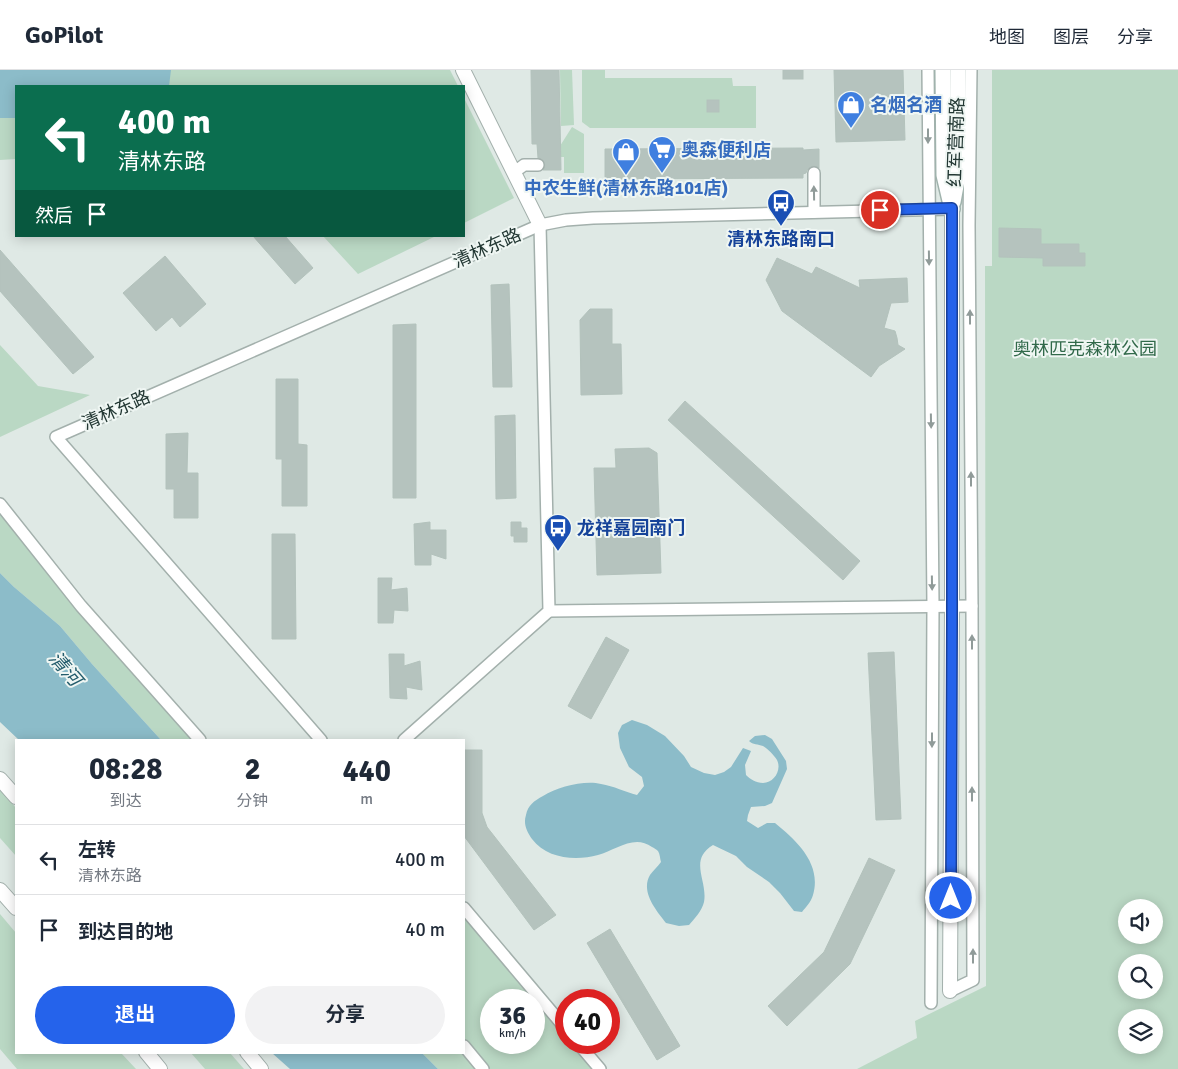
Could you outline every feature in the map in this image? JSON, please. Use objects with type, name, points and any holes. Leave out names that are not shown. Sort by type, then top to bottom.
[{"type":"main road","name":"红军营南路","points":[[943,70],[944,175],[952,208]]},
{"type":"main road","name":"红军营南路","points":[[952,208],[958,175],[958,70]]},
{"type":"street","points":[[463,70],[540,225],[549,611]]},
{"type":"street","points":[[928,70],[932,606],[931,1003]]},
{"type":"street","points":[[952,208],[950,991],[973,980],[969,224],[971,70]]},
{"type":"street","points":[[520,168],[524,165],[538,164]]},
{"type":"street","points":[[814,173],[814,212]]},
{"type":"street","name":"清林东路","points":[[320,739],[56,436],[540,225],[566,220],[593,218],[952,208]]},
{"type":"street","points":[[0,504],[81,606],[199,739]]},
{"type":"street","points":[[405,739],[549,611],[972,606]]},
{"type":"street","points":[[0,779],[15,796]]},
{"type":"street","points":[[0,890],[15,907]]},
{"type":"street","points":[[465,909],[555,1017]]},
{"type":"street","points":[[465,1047],[483,1069]]},
{"type":"street","points":[[148,1054],[160,1069]]},
{"type":"street","points":[[249,1054],[262,1069]]},
{"type":"street","points":[[587,1054],[600,1069]]},
{"type":"green space","points":[[0,70],[450,70],[458,85],[15,85],[15,159],[0,160]]},
{"type":"green space","points":[[560,70],[572,70],[574,125],[561,126]]},
{"type":"green space","points":[[582,70],[605,70],[605,78],[732,78],[733,86],[756,86],[756,128],[590,128],[582,122]],"holes":[[[707,100],[719,100],[719,112],[707,112]]]},
{"type":"green space","name":"奥林匹克森林公园","points":[[992,70],[1178,70],[1178,1069],[857,1069],[917,1038],[915,1021],[986,986],[985,266],[992,266]]},
{"type":"green space","points":[[465,100],[514,198],[465,222]]},
{"type":"green space","points":[[572,127],[584,134],[584,173],[564,173],[564,157],[560,157],[560,146]]},
{"type":"green space","points":[[324,237],[434,237],[358,274]]},
{"type":"green space","points":[[0,345],[38,386],[90,395],[0,437]]},
{"type":"green space","points":[[0,504],[199,739],[160,739],[60,626],[0,573]]},
{"type":"green space","points":[[0,789],[15,807],[15,855],[0,838]]},
{"type":"green space","points":[[465,909],[532,989],[480,989],[480,1054],[545,1054],[545,1004],[555,1016],[555,1054],[587,1054],[600,1069],[438,1069],[423,1054],[465,1054]]},
{"type":"green space","points":[[0,914],[15,932],[15,1054],[122,1054],[136,1069],[17,1069],[0,1049]]},
{"type":"green space","points":[[192,1054],[231,1054],[244,1069],[205,1069]]},
{"type":"water","points":[[0,70],[171,70],[169,85],[15,85],[15,118],[0,118]]},
{"type":"water","name":"清河","points":[[0,573],[60,626],[160,739],[18,739],[0,722]]},
{"type":"water","points":[[632,720],[647,725],[665,736],[684,756],[691,767],[704,773],[715,775],[724,772],[731,767],[743,748],[751,751],[745,765],[746,775],[760,783],[771,781],[774,778],[778,772],[777,760],[763,746],[749,741],[755,736],[765,735],[772,739],[786,761],[787,769],[772,803],[765,806],[751,807],[747,821],[758,828],[767,823],[775,823],[806,854],[814,873],[815,884],[812,898],[802,912],[794,911],[769,882],[747,867],[736,856],[713,845],[706,851],[700,864],[705,894],[700,912],[689,925],[679,926],[666,923],[651,901],[647,888],[647,881],[650,875],[661,862],[659,852],[655,849],[645,843],[632,842],[598,855],[571,858],[562,857],[538,846],[527,831],[525,818],[532,804],[549,793],[571,785],[594,783],[637,795],[644,786],[642,777],[629,767],[620,748],[618,733],[622,725]]},
{"type":"water","points":[[273,1054],[423,1054],[438,1069],[290,1069]]},
{"type":"building","points":[[531,70],[559,70],[561,170],[543,170],[545,165],[542,159],[538,158],[537,144],[532,144]]},
{"type":"building","points":[[783,70],[803,70],[803,79],[783,79]]},
{"type":"building","points":[[834,70],[903,70],[905,140],[836,142]]},
{"type":"building","points":[[707,100],[719,100],[719,112],[707,112]]},
{"type":"building","points":[[803,148],[803,150],[819,149],[819,168],[810,167],[803,174],[803,178],[605,179],[605,149]]},
{"type":"building","points":[[999,228],[1041,229],[1041,244],[1079,244],[1079,253],[1085,253],[1085,266],[1043,266],[1043,258],[999,257]]},
{"type":"building","points":[[254,237],[286,237],[313,268],[295,284]]},
{"type":"building","points":[[0,250],[94,357],[73,374],[0,291]]},
{"type":"building","points":[[165,256],[206,304],[180,327],[172,317],[156,331],[123,293]]},
{"type":"building","points":[[777,258],[812,274],[816,267],[860,288],[859,280],[907,278],[908,302],[891,303],[884,328],[895,331],[898,345],[905,349],[879,366],[871,377],[782,311],[766,280]]},
{"type":"building","points":[[509,284],[512,387],[493,387],[491,285]]},
{"type":"building","points":[[590,309],[612,309],[612,344],[621,344],[622,394],[581,395],[580,320]]},
{"type":"building","points":[[416,324],[416,498],[393,498],[393,325]]},
{"type":"building","points":[[276,379],[298,379],[298,444],[307,445],[307,506],[282,506],[282,459],[276,459]]},
{"type":"building","points":[[685,401],[860,561],[843,580],[668,420]]},
{"type":"building","points":[[515,415],[516,498],[496,499],[495,416]]},
{"type":"building","points":[[188,433],[187,473],[198,473],[198,518],[174,518],[174,489],[166,489],[166,434]]},
{"type":"building","points":[[649,448],[657,453],[661,573],[597,575],[594,468],[616,468],[615,449]]},
{"type":"building","points":[[430,522],[430,530],[446,530],[446,559],[431,554],[431,565],[415,565],[414,524]]},
{"type":"building","points":[[511,522],[521,522],[521,528],[527,528],[527,542],[514,542],[514,536],[511,536]]},
{"type":"building","points":[[272,534],[295,534],[296,639],[272,639]]},
{"type":"building","points":[[378,578],[392,578],[391,590],[407,588],[408,611],[394,610],[393,623],[378,623]]},
{"type":"building","points":[[606,637],[629,650],[591,719],[568,706]]},
{"type":"building","points":[[894,652],[901,819],[876,820],[868,653]]},
{"type":"building","points":[[389,654],[404,654],[404,666],[420,661],[422,690],[406,687],[407,699],[390,698]]},
{"type":"building","points":[[465,750],[482,750],[482,813],[487,827],[556,915],[534,930],[465,837]]},
{"type":"building","points":[[869,858],[895,870],[850,964],[787,1026],[768,1006],[824,952]]},
{"type":"building","points":[[610,929],[680,1046],[657,1060],[620,998],[620,989],[615,989],[587,943]]},
{"type":"place","name":"名烟名酒","points":[[851,129]]},
{"type":"place","name":"奥森便利店","points":[[662,174]]},
{"type":"place","name":"中农生鲜(清林东路101店)","points":[[626,176]]},
{"type":"place","name":"清林东路南口","points":[[781,227]]},
{"type":"place","name":"龙祥嘉园南门","points":[[558,552]]},
{"type":"route","points":[[880,210],[952,208],[951,898]]}]
